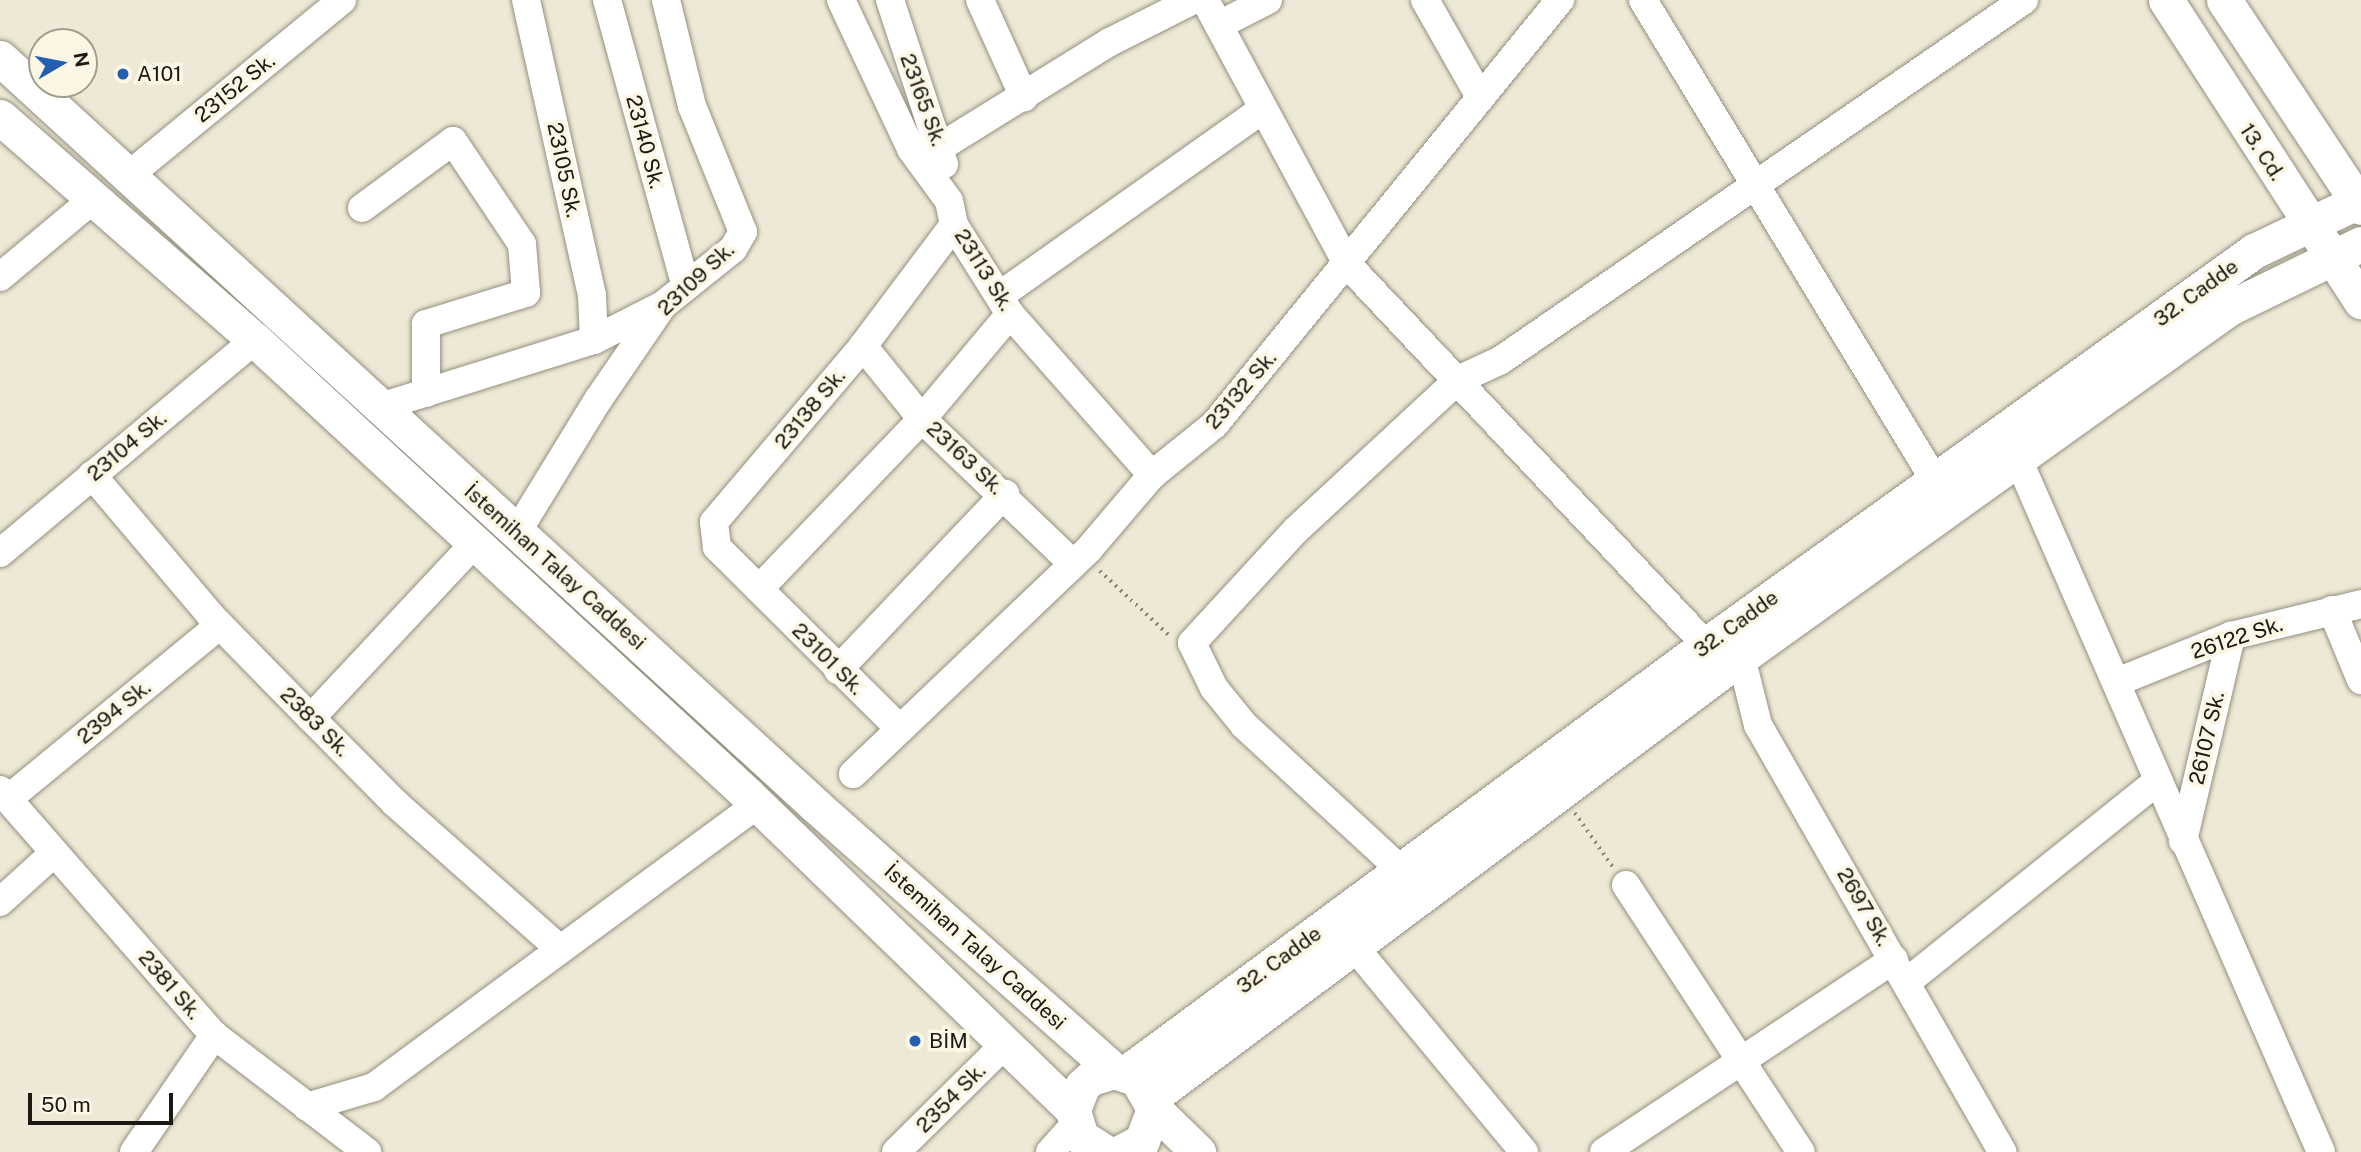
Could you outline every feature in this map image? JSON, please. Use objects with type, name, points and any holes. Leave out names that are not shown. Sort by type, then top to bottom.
[{"type":"main road","name":"13. Cd.","points":[[2166,0],[2269,165],[2305,217],[2339,255],[2361,302]]},
{"type":"main road","points":[[2224,0],[2360,203]]},
{"type":"main road","name":"İstemihan Talay Caddesi","points":[[0,58],[517,532],[1120,1072],[1137,1079],[1153,1103]]},
{"type":"main road","points":[[2213,73],[2242,89],[2293,164],[2305,217]]},
{"type":"main road","name":"İstemihan Talay Caddesi","points":[[0,117],[91,201],[255,340],[758,804],[1006,1044],[1074,1117],[1086,1142],[1105,1152]]},
{"type":"main road","points":[[2319,142],[2361,167]]},
{"type":"main road","points":[[2254,251],[2273,207],[2269,165]]},
{"type":"main road","name":"32. Cadde","points":[[1074,1117],[1082,1086],[1091,1078],[1120,1072],[1401,870],[1934,479],[2254,251],[2305,217],[2360,203]]},
{"type":"main road","points":[[2231,307],[2256,281],[2299,258],[2339,255]]},
{"type":"main road","name":"32. Cadde","points":[[1153,1103],[1352,944],[1741,657],[2231,307],[2339,255]]},
{"type":"main road","points":[[2275,287],[2309,284],[2335,289],[2361,302]]},
{"type":"main road","points":[[1121,1152],[1142,1142],[1153,1103]]},
{"type":"main road","points":[[1153,1103],[1198,1152]]},
{"type":"street","name":"23152 Sk.","points":[[128,176],[342,0]]},
{"type":"street","name":"23105 Sk.","points":[[527,0],[592,295],[594,341]]},
{"type":"street","name":"23140 Sk.","points":[[607,0],[685,284]]},
{"type":"street","name":"23109 Sk.","points":[[517,532],[598,400],[663,305],[685,284],[733,249],[743,232],[692,106],[666,0]]},
{"type":"street","name":"23113 Sk.","points":[[841,0],[911,149],[1004,305],[1152,475]]},
{"type":"street","name":"23165 Sk.","points":[[890,0],[914,83],[942,146],[951,213]]},
{"type":"street","points":[[980,0],[1024,97]]},
{"type":"street","points":[[942,146],[1110,42],[1193,0]]},
{"type":"street","points":[[1205,0],[1348,264],[1706,645]]},
{"type":"street","points":[[1219,26],[1268,0]]},
{"type":"street","points":[[1425,0],[1480,97]]},
{"type":"street","name":"23132 Sk.","points":[[853,774],[1078,559],[1152,475],[1215,424],[1348,264],[1560,0]]},
{"type":"street","points":[[1643,0],[1934,479]]},
{"type":"street","points":[[1401,870],[1244,725],[1214,688],[1192,643],[1296,530],[1458,380],[1501,360],[1755,181],[2024,0]]},
{"type":"street","points":[[759,589],[922,419],[1004,305],[1263,109]]},
{"type":"street","points":[[362,208],[453,141],[522,244],[526,293],[426,324],[426,393]]},
{"type":"street","points":[[0,277],[91,201]]},
{"type":"street","name":"23138 Sk.","points":[[759,589],[717,547],[714,522],[863,346],[951,213]]},
{"type":"street","points":[[380,407],[594,341],[663,305]]},
{"type":"street","name":"23104 Sk.","points":[[0,553],[255,340]]},
{"type":"street","name":"23163 Sk.","points":[[863,346],[922,419],[1078,559]]},
{"type":"street","points":[[2018,459],[2321,1152]]},
{"type":"street","name":"2383 Sk.","points":[[92,475],[220,625],[395,803],[559,948]]},
{"type":"street","points":[[838,670],[1005,494]]},
{"type":"street","points":[[312,718],[475,544]]},
{"type":"street","name":"23101 Sk.","points":[[759,589],[899,728]]},
{"type":"street","name":"26122 Sk.","points":[[2117,682],[2231,636],[2361,604]]},
{"type":"street","points":[[2332,610],[2361,680]]},
{"type":"street","name":"2394 Sk.","points":[[4,794],[220,625]]},
{"type":"street","name":"26107 Sk.","points":[[2183,841],[2231,636]]},
{"type":"street","name":"2697 Sk.","points":[[1741,657],[1758,725],[1901,970],[2003,1152]]},
{"type":"street","points":[[1604,1152],[1742,1061],[1901,970],[2158,781]]},
{"type":"street","name":"2381 Sk.","points":[[4,794],[214,1035],[367,1152]]},
{"type":"street","points":[[307,1107],[373,1087],[758,804]]},
{"type":"street","points":[[0,902],[54,853]]},
{"type":"street","points":[[1626,886],[1801,1152]]},
{"type":"street","points":[[1352,944],[1524,1152]]},
{"type":"street","points":[[134,1152],[214,1035]]},
{"type":"street","name":"2354 Sk.","points":[[897,1152],[1006,1044]]},
{"type":"street","points":[[1050,1152],[1074,1117]]},
{"type":"path","points":[[1078,559],[1173,639]]},
{"type":"path","points":[[1559,791],[1626,886]]},
{"type":"place","name":"A101","points":[[123,74]]},
{"type":"place","name":"BİM","points":[[915,1041]]}]
